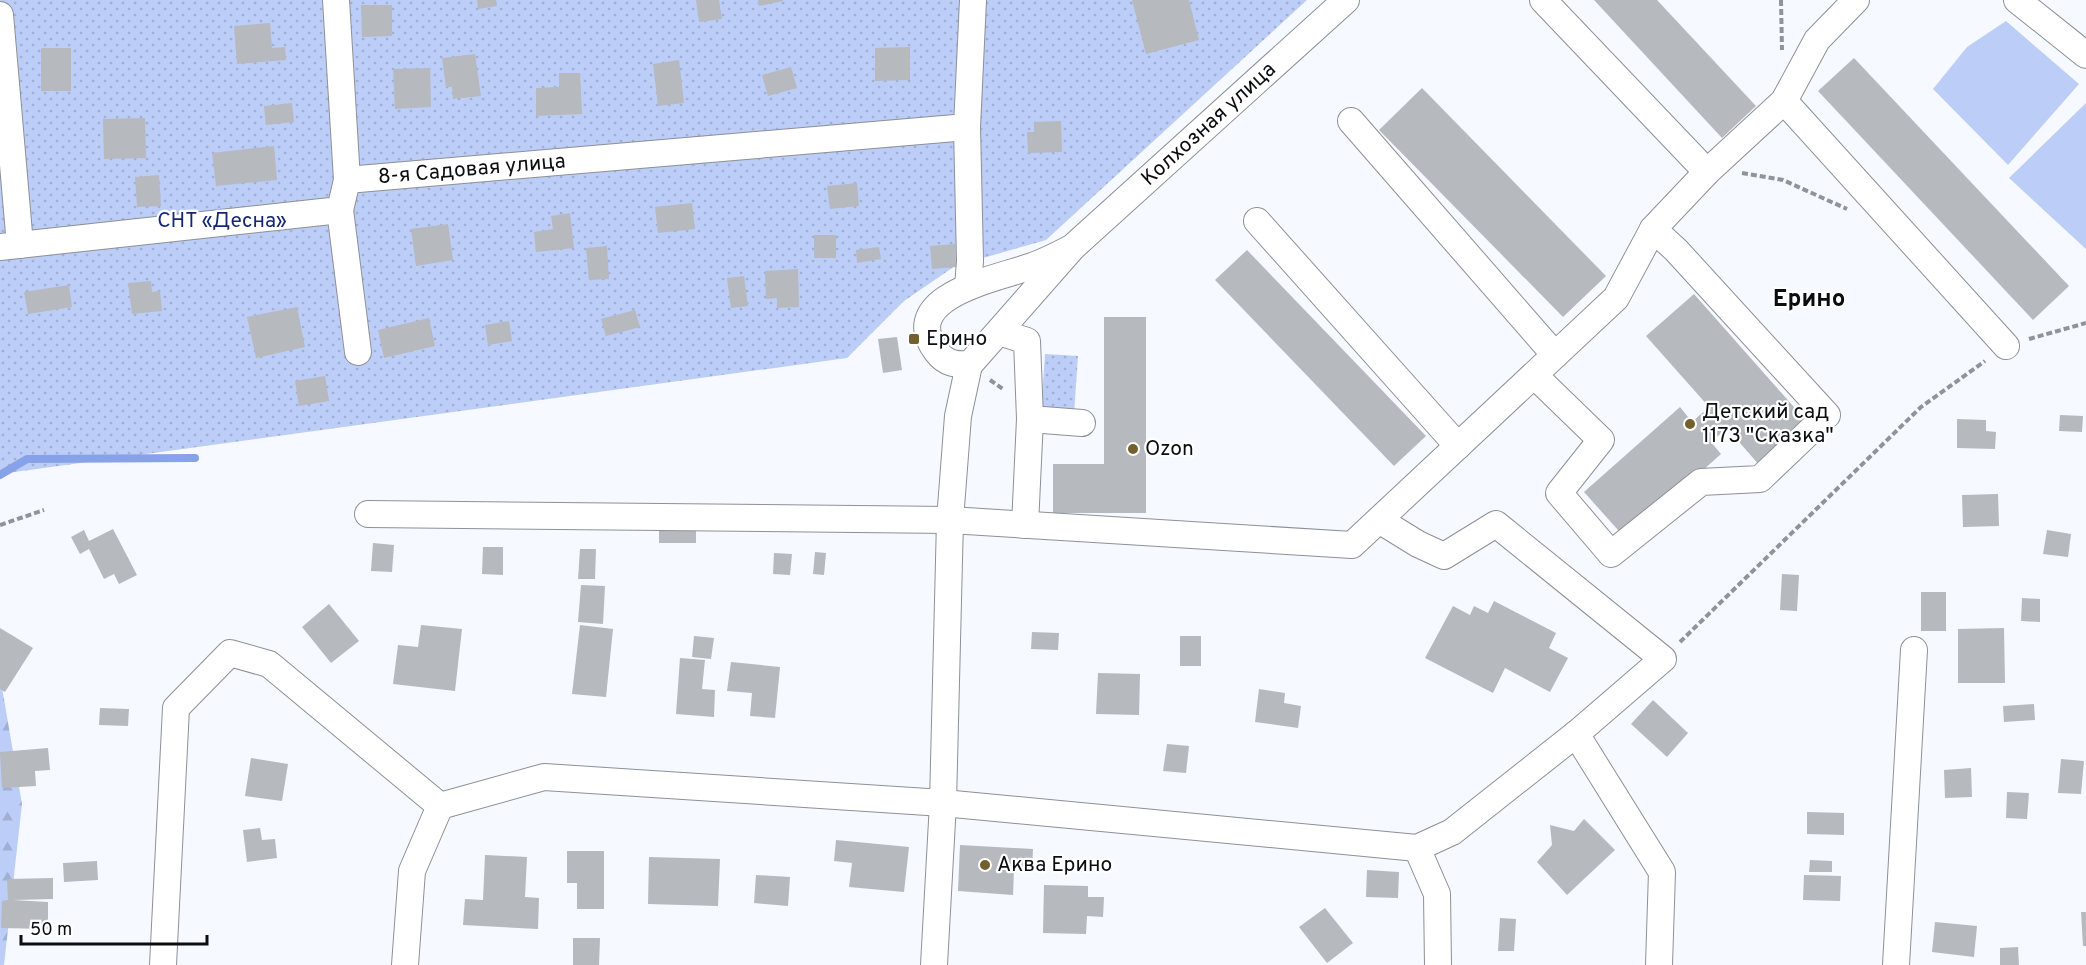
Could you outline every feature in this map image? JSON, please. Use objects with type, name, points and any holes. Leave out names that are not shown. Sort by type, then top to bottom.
[{"type":"street","points":[[336,0],[347,180]]},
{"type":"street","points":[[968,287],[970,261],[967,127],[973,0]]},
{"type":"street","name":"Колхозная улица","points":[[1073,247],[1042,263],[968,287],[942,300],[930,319],[928,329],[939,355],[948,362],[970,364],[1073,247],[1346,0]]},
{"type":"street","points":[[1543,0],[1707,172]]},
{"type":"street","points":[[368,514],[950,520],[1352,545],[1616,298],[1653,229],[1707,172],[1784,101],[1817,40],[1857,0]]},
{"type":"street","points":[[2017,0],[2086,55]]},
{"type":"street","points":[[0,15],[10,246],[340,210],[358,352]]},
{"type":"street","points":[[1784,101],[2006,346]]},
{"type":"street","points":[[1351,121],[1555,355]]},
{"type":"street","name":"8-я Садовая улица","points":[[340,210],[347,180],[967,127]]},
{"type":"street","points":[[1257,221],[1458,446]]},
{"type":"street","points":[[1534,375],[1601,440],[1559,493],[1611,554],[1701,482],[1760,479],[1827,415],[1676,249],[1653,229]]},
{"type":"street","points":[[999,332],[1027,341],[1030,413],[1025,525]]},
{"type":"street","points":[[934,965],[943,803],[950,520],[957,416],[970,364]]},
{"type":"street","points":[[1030,413],[1082,423]]},
{"type":"street","points":[[440,806],[544,777],[943,803],[1417,848],[1452,832],[1576,734],[1662,659],[1496,524],[1444,556],[1418,544],[1379,520]]},
{"type":"street","points":[[1896,965],[1914,650]]},
{"type":"street","points":[[163,965],[176,708],[230,653],[269,664],[440,806]]},
{"type":"street","points":[[1576,734],[1662,872],[1659,965]]},
{"type":"street","points":[[405,965],[412,871],[440,806]]},
{"type":"street","points":[[1417,848],[1437,894],[1438,965]]},
{"type":"path","points":[[1735,172],[1783,180],[1842,209],[1887,213]]},
{"type":"path","points":[[1662,659],[1921,406],[2006,346],[2086,323]]},
{"type":"path","points":[[970,364],[1030,413]]},
{"type":"path","points":[[0,525],[44,510]]},
{"type":"green space","name":"СНТ «Десна»","points":[[0,0],[1307,0],[1046,240],[955,266],[904,301],[847,358],[0,474]]},
{"type":"green space","points":[[2006,21],[2079,84],[2008,165],[1933,89],[1967,47]]},
{"type":"green space","points":[[2086,103],[2086,249],[2009,178]]},
{"type":"green space","points":[[1045,354],[1078,356],[1074,414],[1041,412]]},
{"type":"green space","points":[[0,676],[22,804],[4,965],[0,965]]},
{"type":"building","points":[[477,0],[496,0],[497,6],[478,9]]},
{"type":"building","points":[[696,0],[719,0],[722,19],[699,22]]},
{"type":"building","points":[[758,0],[783,0],[783,1],[759,6]]},
{"type":"building","points":[[1132,0],[1189,0],[1199,40],[1146,54]]},
{"type":"building","points":[[1594,0],[1657,0],[1756,106],[1722,138]]},
{"type":"building","points":[[361,5],[392,5],[392,36],[362,37]]},
{"type":"building","points":[[270,23],[272,48],[285,47],[286,60],[237,64],[234,26]]},
{"type":"building","points":[[910,47],[910,80],[875,81],[875,48]]},
{"type":"building","points":[[41,48],[71,48],[71,91],[41,91]]},
{"type":"building","points":[[475,54],[481,96],[453,99],[452,87],[446,87],[442,58]]},
{"type":"building","points":[[1854,58],[2069,286],[2033,320],[1818,91]]},
{"type":"building","points":[[679,60],[684,103],[658,106],[653,64]]},
{"type":"building","points":[[791,67],[797,88],[768,96],[762,75]]},
{"type":"building","points":[[430,68],[431,107],[395,109],[393,69]]},
{"type":"building","points":[[559,73],[580,73],[582,114],[536,116],[536,88],[559,87]]},
{"type":"building","points":[[1422,88],[1606,276],[1563,317],[1379,130]]},
{"type":"building","points":[[292,103],[294,122],[266,125],[264,106]]},
{"type":"building","points":[[145,118],[146,158],[104,159],[103,119]]},
{"type":"building","points":[[1061,121],[1062,152],[1028,153],[1027,132],[1034,132],[1034,122]]},
{"type":"building","points":[[274,146],[277,180],[216,186],[212,153]]},
{"type":"building","points":[[159,175],[161,206],[137,207],[135,177]]},
{"type":"building","points":[[857,183],[859,206],[830,209],[827,186]]},
{"type":"building","points":[[692,203],[695,229],[658,233],[655,207]]},
{"type":"building","points":[[570,213],[574,248],[536,252],[534,232],[553,229],[551,216]]},
{"type":"building","points":[[448,224],[453,260],[416,266],[411,229]]},
{"type":"building","points":[[814,235],[836,235],[836,258],[814,258]]},
{"type":"building","points":[[955,244],[956,267],[932,269],[930,246]]},
{"type":"building","points":[[607,246],[609,279],[589,280],[586,248]]},
{"type":"building","points":[[879,247],[881,259],[857,263],[856,250]]},
{"type":"building","points":[[1247,250],[1426,436],[1394,466],[1215,280]]},
{"type":"building","points":[[798,269],[799,307],[777,308],[777,298],[766,299],[765,271]]},
{"type":"building","points":[[744,276],[748,306],[731,308],[727,278]]},
{"type":"building","points":[[151,281],[152,292],[160,291],[162,311],[132,314],[128,283]]},
{"type":"building","points":[[69,285],[72,307],[28,314],[24,292]]},
{"type":"building","points":[[1694,294],[1809,424],[1760,466],[1727,428],[1711,442],[1721,454],[1626,539],[1584,492],[1680,407],[1692,422],[1709,407],[1646,336]]},
{"type":"building","points":[[297,307],[305,347],[256,358],[247,317]]},
{"type":"building","points":[[635,310],[640,327],[606,336],[601,319]]},
{"type":"building","points":[[1104,317],[1146,317],[1146,513],[1053,513],[1053,464],[1104,464]]},
{"type":"building","points":[[429,318],[435,346],[384,358],[378,330]]},
{"type":"building","points":[[509,321],[512,341],[488,345],[485,325]]},
{"type":"building","points":[[897,337],[902,370],[883,373],[878,339]]},
{"type":"building","points":[[325,376],[329,401],[299,406],[295,381]]},
{"type":"building","points":[[2060,415],[2083,416],[2082,432],[2059,431]]},
{"type":"building","points":[[1957,419],[1986,420],[1986,431],[1996,432],[1995,449],[1957,448]]},
{"type":"building","points":[[1998,494],[1999,526],[1963,527],[1962,495]]},
{"type":"building","points":[[659,522],[696,522],[696,543],[659,543]]},
{"type":"building","points":[[113,529],[137,575],[119,584],[114,574],[104,579],[89,549],[80,554],[71,537],[84,530],[89,541]]},
{"type":"building","points":[[2047,530],[2071,534],[2068,557],[2043,554]]},
{"type":"building","points":[[373,543],[394,545],[392,572],[371,571]]},
{"type":"building","points":[[483,547],[503,547],[503,575],[482,574]]},
{"type":"building","points":[[580,549],[596,549],[595,579],[578,579]]},
{"type":"building","points":[[815,552],[826,553],[824,575],[813,574]]},
{"type":"building","points":[[774,553],[792,554],[790,575],[773,574]]},
{"type":"building","points":[[1782,574],[1799,575],[1797,611],[1780,610]]},
{"type":"building","points":[[581,585],[605,586],[603,624],[578,622]]},
{"type":"building","points":[[1921,592],[1946,592],[1946,631],[1921,631]]},
{"type":"building","points":[[2022,598],[2040,599],[2040,622],[2021,621]]},
{"type":"building","points":[[1494,601],[1556,633],[1549,648],[1568,658],[1550,692],[1505,668],[1493,693],[1425,658],[1453,606],[1470,615],[1474,606],[1488,613]]},
{"type":"building","points":[[329,604],[359,641],[331,663],[302,627]]},
{"type":"building","points":[[421,625],[462,629],[455,691],[393,684],[398,645],[418,647]]},
{"type":"building","points":[[580,625],[613,629],[606,697],[572,694]]},
{"type":"building","points":[[0,628],[33,648],[5,692],[0,689]]},
{"type":"building","points":[[2004,628],[2005,683],[1958,683],[1958,629]]},
{"type":"building","points":[[1032,632],[1059,633],[1058,650],[1031,649]]},
{"type":"building","points":[[694,636],[714,638],[711,659],[692,657]]},
{"type":"building","points":[[1180,636],[1201,636],[1201,666],[1180,666]]},
{"type":"building","points":[[680,658],[705,660],[702,689],[715,690],[714,717],[676,714]]},
{"type":"building","points":[[731,662],[780,667],[775,718],[750,716],[752,693],[727,691]]},
{"type":"building","points":[[1098,673],[1140,674],[1139,715],[1096,714]]},
{"type":"building","points":[[1259,689],[1285,693],[1284,703],[1301,706],[1298,728],[1255,722]]},
{"type":"building","points":[[1653,700],[1688,733],[1667,757],[1631,724]]},
{"type":"building","points":[[2034,704],[2035,720],[2004,722],[2003,706]]},
{"type":"building","points":[[100,708],[129,709],[128,726],[99,725]]},
{"type":"building","points":[[1167,744],[1189,746],[1186,773],[1163,771]]},
{"type":"building","points":[[48,748],[50,770],[35,771],[36,786],[2,788],[0,752]]},
{"type":"building","points":[[251,758],[288,764],[282,801],[245,796]]},
{"type":"building","points":[[2061,759],[2084,761],[2081,794],[2058,793]]},
{"type":"building","points":[[1971,768],[1972,797],[1945,798],[1944,770]]},
{"type":"building","points":[[2007,792],[2029,793],[2027,819],[2006,818]]},
{"type":"building","points":[[1807,812],[1844,813],[1844,835],[1807,834]]},
{"type":"building","points":[[1584,819],[1615,850],[1567,895],[1537,862],[1552,845],[1550,825],[1574,831]]},
{"type":"building","points":[[260,828],[262,840],[275,839],[277,858],[247,862],[243,830]]},
{"type":"building","points":[[836,840],[909,847],[904,892],[849,887],[852,863],[834,861]]},
{"type":"building","points":[[960,845],[1033,849],[1032,871],[1014,870],[1013,895],[958,891]]},
{"type":"building","points":[[567,851],[604,851],[604,909],[577,909],[577,883],[567,883]]},
{"type":"building","points":[[485,855],[527,857],[525,897],[539,898],[538,929],[463,925],[465,899],[483,900]]},
{"type":"building","points":[[649,857],[720,859],[718,906],[648,904]]},
{"type":"building","points":[[1810,860],[1832,861],[1832,872],[1809,872]]},
{"type":"building","points":[[97,861],[98,880],[64,882],[63,863]]},
{"type":"building","points":[[1367,870],[1399,872],[1398,898],[1366,897]]},
{"type":"building","points":[[756,875],[790,877],[788,906],[754,903]]},
{"type":"building","points":[[1804,875],[1841,876],[1840,901],[1803,900]]},
{"type":"building","points":[[53,878],[53,899],[13,900],[48,902],[48,929],[1,928],[2,901],[8,900],[7,879]]},
{"type":"building","points":[[1044,885],[1088,886],[1088,897],[1104,897],[1103,917],[1087,916],[1086,934],[1043,933]]},
{"type":"building","points":[[1325,908],[1353,943],[1327,963],[1299,927]]},
{"type":"building","points":[[2081,912],[2086,912],[2086,946],[2083,946]]},
{"type":"building","points":[[1500,918],[1516,919],[1514,951],[1498,951]]},
{"type":"building","points":[[1935,922],[1977,926],[1974,957],[1932,952]]},
{"type":"building","points":[[573,938],[600,938],[599,965],[573,965]]},
{"type":"building","points":[[2018,947],[2019,965],[2000,965],[2000,948]]},
{"type":"waterway","points":[[0,475],[27,459],[195,458]]},
{"type":"place","name":"Ерино","points":[[914,339]]},
{"type":"place","name":"Детский сад 1173 \"Сказка\"","points":[[1690,424]]},
{"type":"place","name":"Ozon","points":[[1133,449]]},
{"type":"place","name":"Аква Ерино","points":[[985,865]]},
{"type":"district","name":"Ерино","points":[[1809,300]]}]
